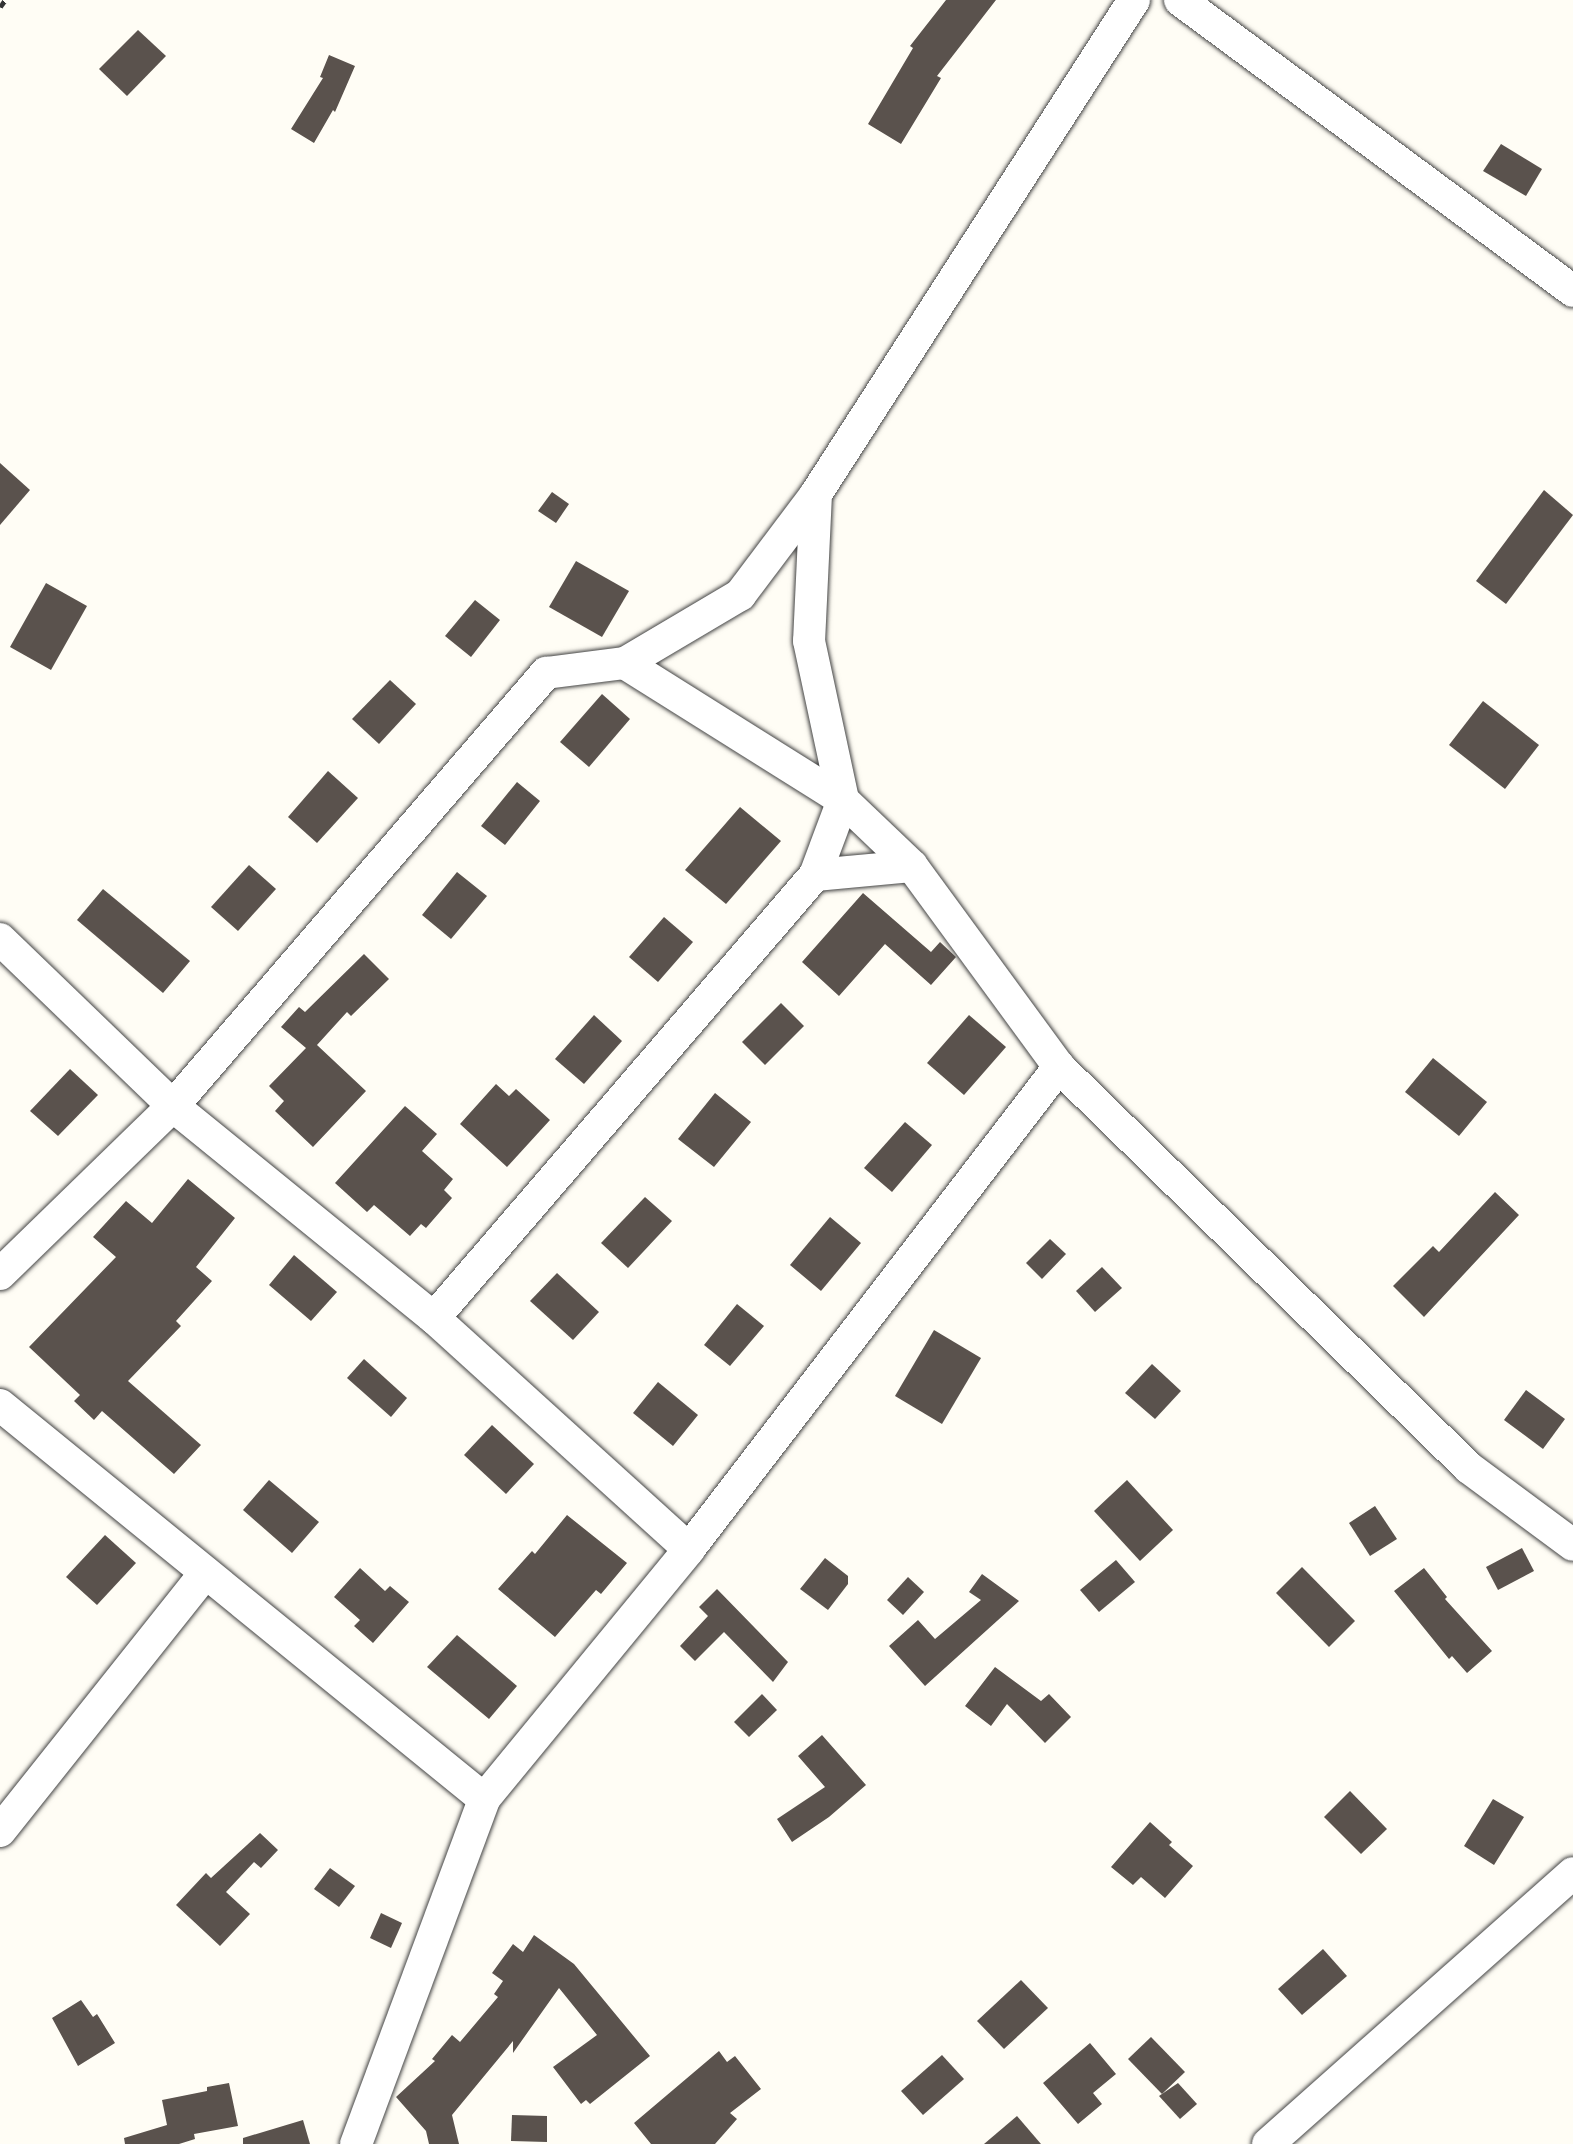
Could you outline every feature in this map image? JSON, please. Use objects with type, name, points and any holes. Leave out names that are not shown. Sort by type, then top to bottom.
[{"type":"street","points":[[0,1274],[173,1106],[546,673],[625,663],[740,594],[816,494],[1134,0]]},
{"type":"street","points":[[1180,0],[1573,291]]},
{"type":"street","points":[[434,1318],[815,875],[843,800],[809,641],[816,494]]},
{"type":"street","points":[[625,663],[843,800],[912,866],[1059,1067],[1469,1468],[1573,1545]]},
{"type":"street","points":[[815,875],[912,866]]},
{"type":"street","points":[[0,939],[173,1106],[434,1318],[689,1549]]},
{"type":"street","points":[[356,2144],[484,1799],[689,1549],[1059,1067]]},
{"type":"street","points":[[0,1405],[484,1799]]},
{"type":"street","points":[[0,1830],[205,1573]]},
{"type":"street","points":[[1275,2142],[1573,1873]]},
{"type":"path","points":[[0,7],[5,0]]},
{"type":"building","points":[[946,0],[996,0],[937,76],[941,78],[901,144],[868,124],[913,48],[910,46]]},
{"type":"building","points":[[138,30],[166,56],[127,96],[99,69]]},
{"type":"building","points":[[329,55],[355,66],[335,112],[333,110],[314,143],[291,129],[323,78],[320,77]]},
{"type":"building","points":[[1501,144],[1542,169],[1526,196],[1483,171]]},
{"type":"building","points":[[0,463],[30,490],[0,525]]},
{"type":"building","points":[[1544,490],[1573,515],[1506,604],[1476,581]]},
{"type":"building","points":[[552,492],[569,504],[556,523],[538,511]]},
{"type":"building","points":[[576,561],[629,591],[602,637],[549,607]]},
{"type":"building","points":[[46,583],[87,606],[51,670],[10,647]]},
{"type":"building","points":[[475,600],[500,620],[471,657],[445,636]]},
{"type":"building","points":[[390,680],[416,704],[379,744],[352,719]]},
{"type":"building","points":[[602,694],[630,719],[589,767],[560,742]]},
{"type":"building","points":[[1483,701],[1539,745],[1505,789],[1449,745]]},
{"type":"building","points":[[328,771],[358,798],[317,843],[288,817]]},
{"type":"building","points":[[517,782],[540,801],[505,845],[481,826]]},
{"type":"building","points":[[740,807],[781,841],[726,904],[685,870]]},
{"type":"building","points":[[249,865],[276,889],[238,931],[211,907]]},
{"type":"building","points":[[457,872],[487,896],[451,939],[422,915]]},
{"type":"building","points":[[103,889],[190,961],[163,993],[77,920]]},
{"type":"building","points":[[863,893],[931,952],[940,942],[956,957],[931,985],[885,944],[839,996],[802,962]]},
{"type":"building","points":[[664,917],[693,942],[658,982],[629,957]]},
{"type":"building","points":[[364,954],[389,979],[351,1016],[347,1012],[317,1045],[366,1091],[313,1147],[275,1111],[284,1101],[269,1086],[306,1048],[281,1027],[299,1007],[305,1012]]},
{"type":"building","points":[[781,1003],[804,1026],[765,1065],[742,1042]]},
{"type":"building","points":[[594,1015],[622,1041],[584,1084],[555,1059]]},
{"type":"building","points":[[969,1015],[1006,1047],[964,1095],[927,1063]]},
{"type":"building","points":[[1433,1058],[1487,1102],[1459,1136],[1405,1092]]},
{"type":"building","points":[[70,1069],[98,1095],[58,1136],[30,1111]]},
{"type":"building","points":[[496,1084],[509,1096],[516,1089],[550,1120],[507,1167],[460,1124]]},
{"type":"building","points":[[715,1093],[751,1122],[714,1167],[678,1139]]},
{"type":"building","points":[[405,1106],[437,1134],[422,1151],[453,1179],[444,1190],[452,1198],[426,1228],[421,1224],[410,1236],[374,1205],[367,1212],[335,1183]]},
{"type":"building","points":[[905,1122],[932,1145],[892,1192],[864,1168]]},
{"type":"building","points":[[188,1179],[235,1218],[196,1267],[212,1281],[176,1321],[181,1326],[128,1381],[201,1445],[174,1474],[102,1411],[94,1420],[74,1401],[80,1395],[29,1347],[116,1257],[93,1237],[126,1201],[152,1223]]},
{"type":"building","points":[[1495,1192],[1519,1215],[1424,1317],[1393,1286],[1433,1246],[1439,1252]]},
{"type":"building","points":[[645,1197],[672,1221],[628,1268],[601,1243]]},
{"type":"building","points":[[830,1217],[861,1243],[821,1291],[790,1265]]},
{"type":"building","points":[[1050,1239],[1066,1254],[1042,1279],[1026,1263]]},
{"type":"building","points":[[294,1255],[337,1292],[311,1321],[269,1285]]},
{"type":"building","points":[[1102,1267],[1122,1288],[1095,1312],[1076,1291]]},
{"type":"building","points":[[557,1273],[599,1312],[573,1340],[530,1301]]},
{"type":"building","points":[[737,1304],[764,1326],[730,1366],[704,1345]]},
{"type":"building","points":[[934,1330],[981,1358],[942,1424],[895,1396]]},
{"type":"building","points":[[364,1359],[407,1398],[391,1417],[347,1378]]},
{"type":"building","points":[[1152,1364],[1181,1391],[1155,1419],[1125,1393]]},
{"type":"building","points":[[658,1382],[698,1415],[673,1446],[633,1413]]},
{"type":"building","points":[[1526,1390],[1565,1419],[1543,1449],[1504,1420]]},
{"type":"building","points":[[492,1425],[534,1464],[506,1494],[464,1455]]},
{"type":"building","points":[[269,1480],[319,1522],[292,1553],[243,1510]]},
{"type":"building","points":[[1127,1480],[1173,1530],[1140,1561],[1094,1511]]},
{"type":"building","points":[[1375,1506],[1397,1539],[1370,1556],[1349,1523]]},
{"type":"building","points":[[567,1515],[627,1563],[601,1594],[596,1590],[555,1637],[498,1589],[532,1551],[535,1554]]},
{"type":"building","points":[[105,1535],[136,1563],[97,1605],[66,1577]]},
{"type":"building","points":[[1522,1548],[1534,1571],[1498,1590],[1486,1567]]},
{"type":"building","points":[[825,1558],[848,1576],[848,1584],[828,1610],[800,1589]]},
{"type":"building","points":[[1116,1560],[1135,1582],[1099,1612],[1080,1590]]},
{"type":"building","points":[[1302,1567],[1355,1621],[1329,1647],[1276,1593]]},
{"type":"building","points":[[360,1568],[385,1591],[390,1586],[409,1602],[373,1643],[354,1626],[360,1620],[334,1597]]},
{"type":"building","points":[[1424,1568],[1447,1597],[1445,1599],[1492,1651],[1467,1673],[1452,1656],[1449,1659],[1394,1591]]},
{"type":"building","points":[[982,1574],[1019,1601],[925,1686],[889,1646],[918,1620],[935,1639],[981,1600],[969,1592]]},
{"type":"building","points":[[908,1577],[924,1592],[903,1615],[887,1600]]},
{"type":"building","points":[[717,1589],[788,1662],[773,1682],[724,1632],[695,1661],[680,1646],[708,1616],[699,1607]]},
{"type":"building","points":[[457,1635],[517,1686],[489,1719],[427,1667]]},
{"type":"building","points":[[995,1667],[1041,1701],[1049,1694],[1071,1717],[1045,1743],[1007,1704],[991,1726],[965,1706]]},
{"type":"building","points":[[762,1694],[777,1710],[749,1737],[734,1722]]},
{"type":"building","points":[[822,1735],[866,1785],[829,1817],[792,1842],[777,1819],[825,1787],[798,1756]]},
{"type":"building","points":[[1350,1791],[1387,1829],[1361,1854],[1324,1817]]},
{"type":"building","points":[[1493,1799],[1524,1817],[1494,1865],[1464,1846]]},
{"type":"building","points":[[1150,1822],[1172,1842],[1169,1845],[1193,1866],[1165,1898],[1141,1877],[1133,1885],[1111,1867]]},
{"type":"building","points":[[260,1833],[278,1850],[261,1868],[254,1862],[226,1892],[250,1914],[220,1946],[176,1905],[206,1873],[211,1878]]},
{"type":"building","points":[[330,1868],[355,1886],[339,1907],[314,1889]]},
{"type":"building","points":[[381,1913],[402,1923],[391,1948],[370,1938]]},
{"type":"building","points":[[534,1935],[574,1964],[650,2056],[590,2104],[586,2100],[581,2104],[553,2067],[597,2035],[559,1988],[513,2053],[513,2041],[452,2115],[459,2144],[429,2144],[426,2131],[396,2097],[435,2061],[432,2059],[452,2035],[460,2042],[498,1997],[494,1994],[503,1981],[492,1973],[513,1944],[523,1952]]},
{"type":"building","points":[[1323,1949],[1347,1976],[1302,2015],[1278,1989]]},
{"type":"building","points":[[1021,1980],[1048,2008],[1004,2049],[977,2021]]},
{"type":"building","points":[[81,2000],[93,2017],[97,2014],[115,2043],[78,2066],[52,2018]]},
{"type":"building","points":[[1151,2037],[1185,2072],[1162,2094],[1128,2059]]},
{"type":"building","points":[[1090,2043],[1116,2074],[1093,2093],[1102,2104],[1078,2124],[1043,2083]]},
{"type":"building","points":[[719,2051],[727,2062],[735,2056],[761,2089],[730,2113],[737,2119],[715,2144],[651,2144],[634,2123]]},
{"type":"building","points":[[942,2055],[964,2079],[923,2115],[901,2091]]},
{"type":"building","points":[[229,2083],[238,2126],[194,2134],[195,2139],[179,2144],[125,2144],[124,2138],[167,2125],[162,2100],[207,2091],[207,2087]]},
{"type":"building","points":[[1178,2083],[1197,2104],[1180,2119],[1159,2096]]},
{"type":"building","points":[[512,2115],[547,2116],[547,2142],[511,2141]]},
{"type":"building","points":[[1017,2116],[1041,2144],[984,2144]]},
{"type":"building","points":[[303,2120],[310,2144],[243,2144],[243,2138]]}]
